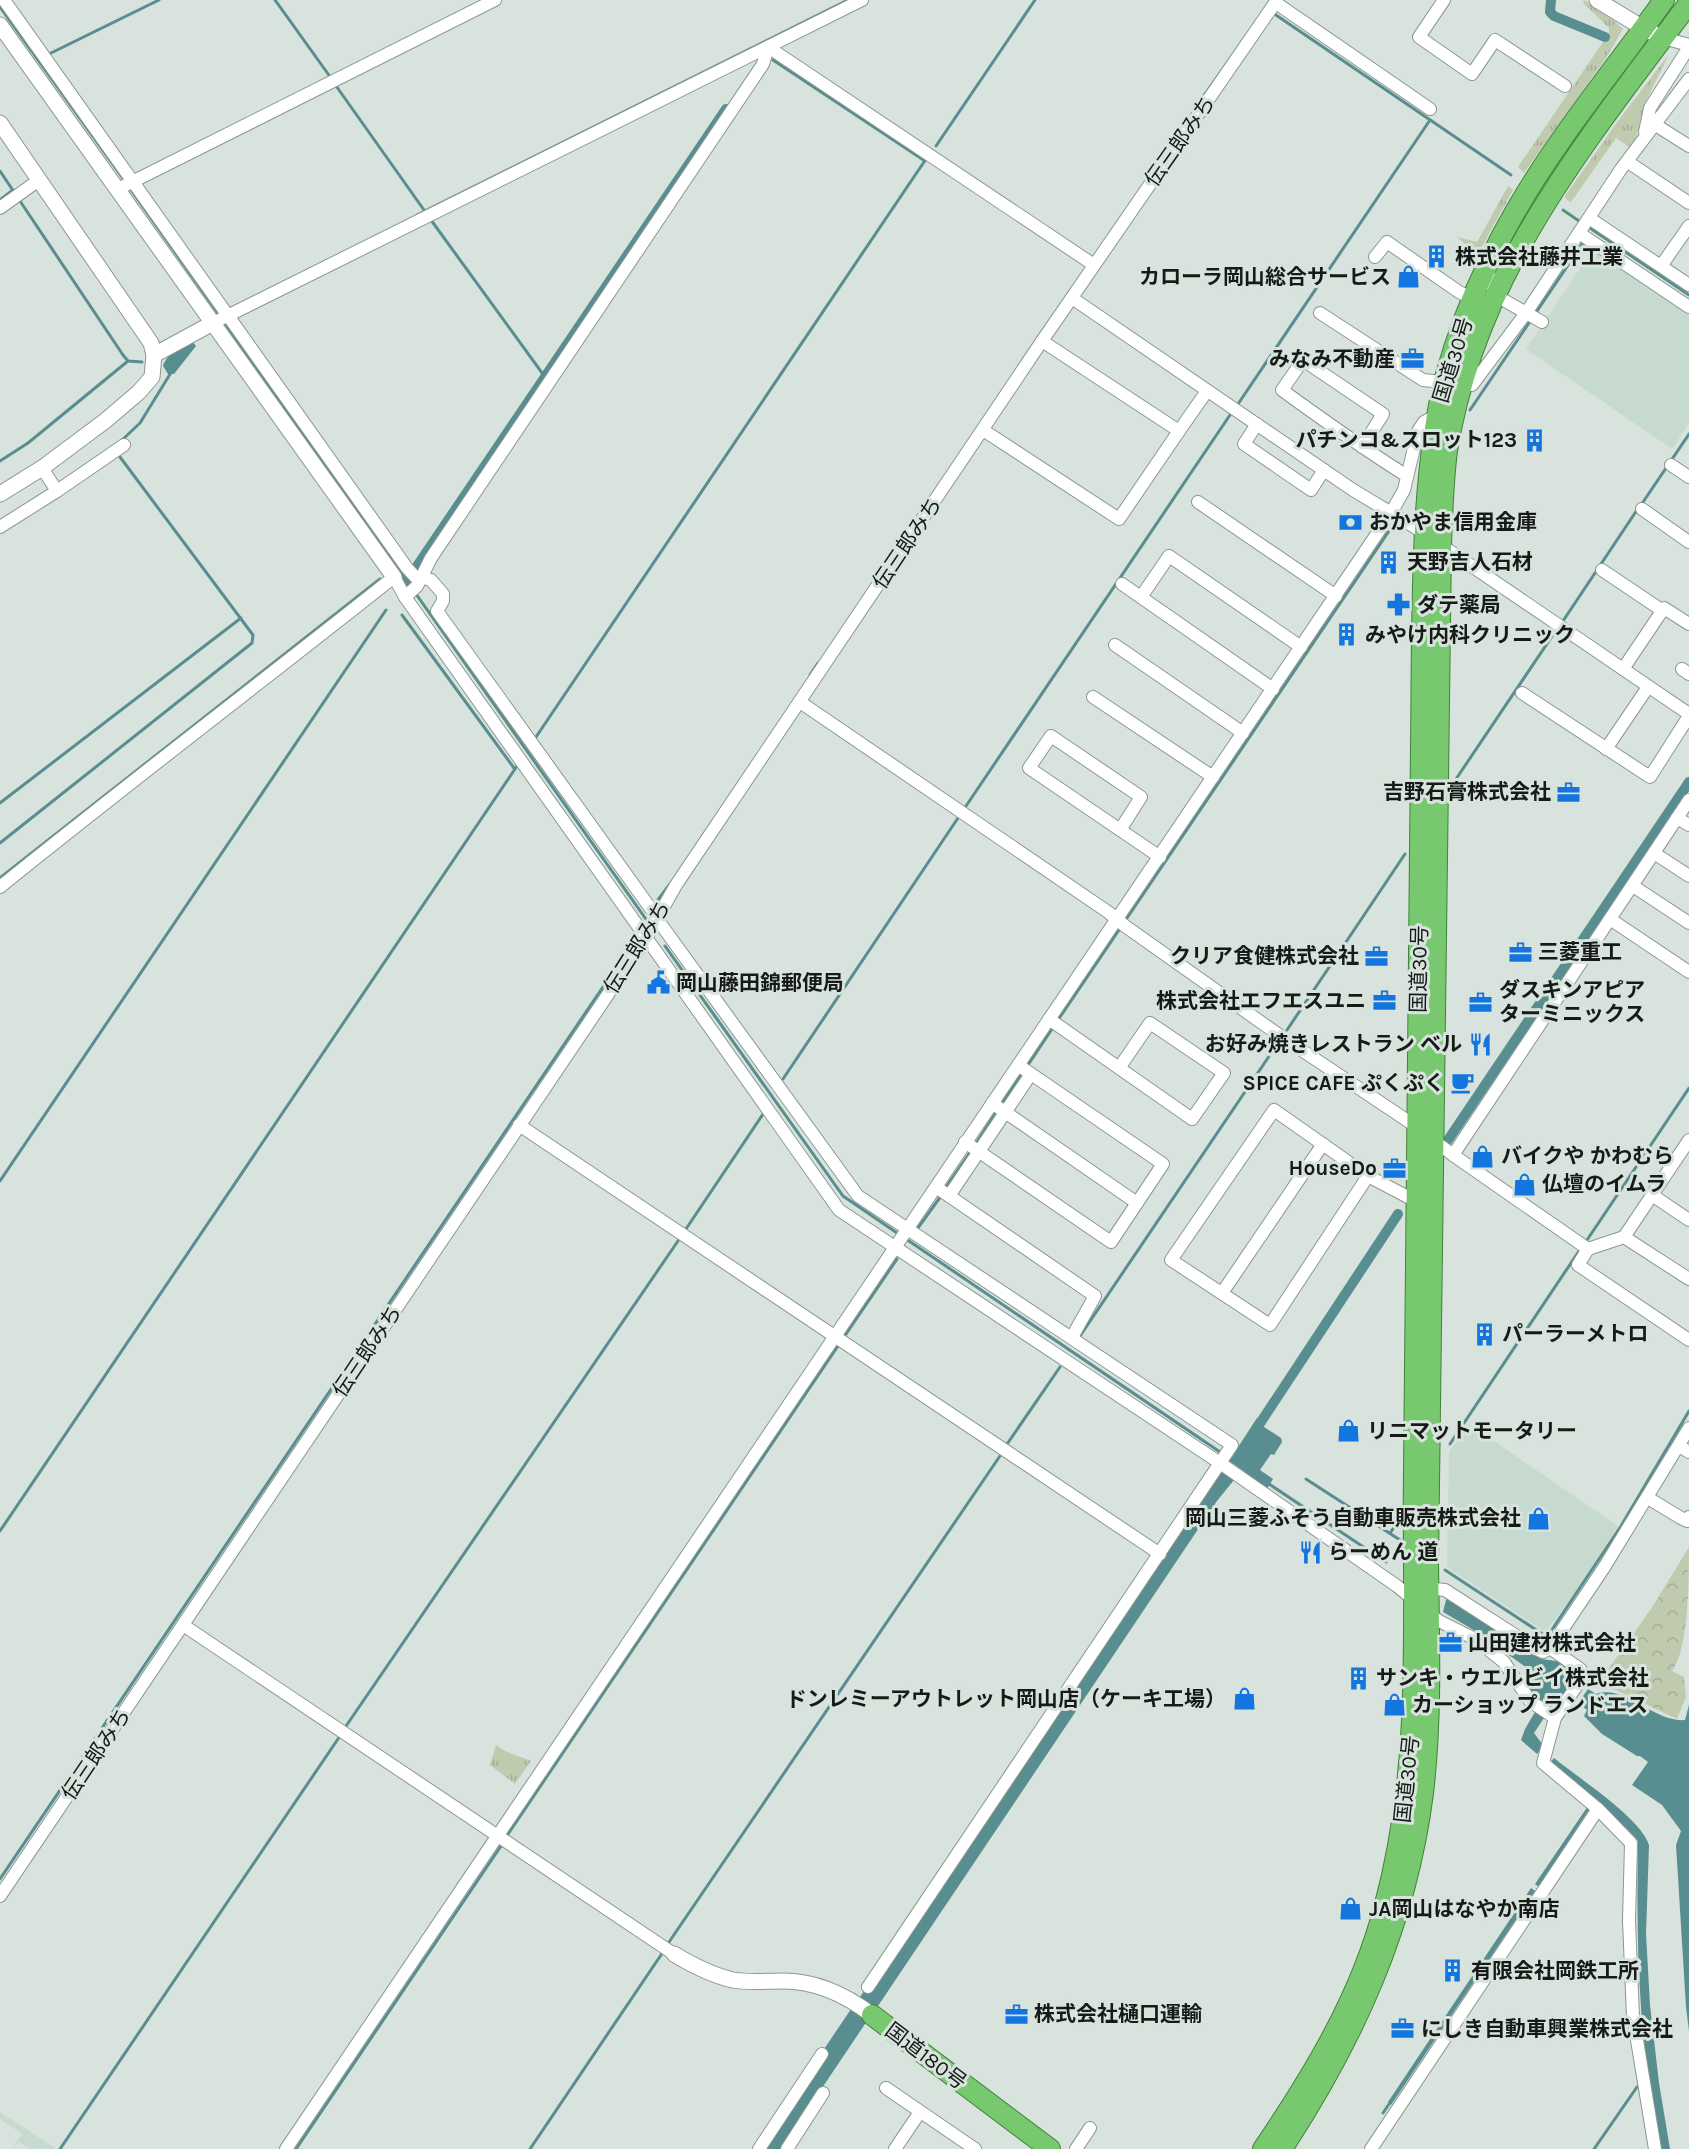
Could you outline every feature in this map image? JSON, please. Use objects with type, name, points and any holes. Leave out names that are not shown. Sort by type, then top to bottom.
[{"type":"highway","name":"国道30号","points":[[1263,2149],[1307,2083],[1345,2013],[1383,1913],[1401,1839],[1410,1764],[1421,1597],[1426,1198],[1417,1128],[1425,535],[1430,456],[1447,392],[1484,301],[1577,154],[1689,3]]},
{"type":"highway","name":"国道30号","points":[[1484,301],[1486,267],[1516,210],[1566,135],[1654,14]]},
{"type":"highway","name":"国道30号","points":[[1426,1198],[1435,1141],[1436,846],[1441,546],[1447,451],[1447,392]]},
{"type":"highway","name":"国道30号","points":[[1282,2149],[1318,2092],[1356,2021],[1376,1975],[1396,1918],[1412,1852],[1422,1794],[1428,1719],[1421,1597]]},
{"type":"highway","name":"国道180号","points":[[872,2015],[1050,2149]]},
{"type":"highway","name":"国道180号","points":[[981,2098],[1026,2149]]},
{"type":"street","points":[[4,0],[394,577],[414,583],[431,580],[443,594],[443,601],[437,611],[646,938],[834,1205],[839,1210],[906,1236],[1072,1337],[1232,1445],[868,1987]]},
{"type":"street","points":[[129,185],[495,0]]},
{"type":"street","points":[[154,356],[220,319],[862,0]]},
{"type":"street","points":[[1444,0],[1419,37],[1472,74],[1495,40],[1565,86]]},
{"type":"street","points":[[1597,0],[1654,14],[1667,32],[1689,46],[1650,108],[1644,139]]},
{"type":"street","points":[[1276,1],[1430,109]]},
{"type":"street","name":"伝三郎みち","points":[[0,1896],[646,938],[654,912],[676,885],[1042,341],[1276,1]]},
{"type":"street","points":[[0,25],[31,57],[129,185]]},
{"type":"street","points":[[768,47],[1094,265]]},
{"type":"street","points":[[414,583],[763,64],[768,47]]},
{"type":"street","points":[[286,2149],[501,1840],[840,1339],[906,1236],[942,1192],[1025,1070],[1160,857],[1391,513],[1404,490],[1418,431],[1424,422],[1447,392],[1472,385],[1533,317],[1621,169],[1686,82]]},
{"type":"street","points":[[0,123],[151,343],[154,356],[152,377],[139,392],[105,421],[42,468],[0,494]]},
{"type":"street","points":[[1654,124],[1689,146]]},
{"type":"street","points":[[1628,162],[1689,203]]},
{"type":"street","points":[[0,208],[39,180]]},
{"type":"street","points":[[1661,266],[1689,225]]},
{"type":"street","points":[[1585,229],[1661,266],[1689,285]]},
{"type":"street","points":[[1585,229],[1689,307]]},
{"type":"street","points":[[1375,257],[1387,242],[1459,292],[1533,317]]},
{"type":"street","points":[[1072,297],[1207,391],[1425,535],[1689,715],[1650,777],[1522,693]]},
{"type":"street","points":[[1320,313],[1423,380],[1447,392]]},
{"type":"street","points":[[220,319],[414,583],[533,761],[654,912],[858,1196],[906,1236],[1208,1452],[1397,1586],[1421,1597],[1439,1621],[1475,1639],[1504,1662],[1526,1696],[1551,1716]]},
{"type":"street","points":[[1042,341],[1179,431]]},
{"type":"street","points":[[1362,447],[1383,414],[1303,360],[1282,390],[1362,447],[1407,476]]},
{"type":"street","points":[[983,430],[1119,519],[1207,391]]},
{"type":"street","points":[[1257,424],[1244,444],[1311,490],[1324,470]]},
{"type":"street","points":[[0,527],[55,488],[118,449]]},
{"type":"street","points":[[1671,465],[1689,477]]},
{"type":"street","points":[[42,468],[55,488]]},
{"type":"street","points":[[1198,502],[1336,596]]},
{"type":"street","points":[[1642,509],[1689,542]]},
{"type":"street","points":[[1141,597],[1169,556],[1301,647]]},
{"type":"street","points":[[1602,570],[1663,611]]},
{"type":"street","points":[[0,887],[394,577]]},
{"type":"street","points":[[1122,584],[1273,689]]},
{"type":"street","points":[[1623,669],[1664,608],[1689,624]]},
{"type":"street","points":[[1115,645],[1243,733]]},
{"type":"street","points":[[1606,749],[1648,687]]},
{"type":"street","points":[[1093,696],[1213,777]]},
{"type":"street","points":[[800,702],[1584,1246],[1624,1237],[1687,1146]]},
{"type":"street","points":[[1120,830],[1141,797],[1051,736],[1029,768],[1120,830],[1160,857]]},
{"type":"street","points":[[1453,1155],[1689,800]]},
{"type":"street","points":[[1677,818],[1689,825]]},
{"type":"street","points":[[1654,853],[1689,876]]},
{"type":"street","points":[[1632,886],[1689,923]]},
{"type":"street","points":[[1610,919],[1689,972]]},
{"type":"street","points":[[1054,1022],[1119,1068],[1192,1119],[1224,1073],[1150,1023],[1119,1068]]},
{"type":"street","points":[[972,1147],[1111,1242],[1163,1164],[1025,1070]]},
{"type":"street","points":[[999,1108],[1137,1203]]},
{"type":"street","points":[[1368,1176],[1270,1325],[1171,1260],[1274,1110],[1368,1176],[1408,1197],[1426,1198]]},
{"type":"street","points":[[519,1125],[1160,1554]]},
{"type":"street","points":[[1222,1293],[1323,1144]]},
{"type":"street","points":[[942,1192],[1095,1296],[1072,1337]]},
{"type":"street","points":[[1652,1195],[1689,1220]]},
{"type":"street","points":[[1624,1237],[1689,1279]]},
{"type":"street","points":[[1584,1246],[1578,1264],[1689,1340]]},
{"type":"street","points":[[1421,1597],[1445,1590],[1538,1650],[1544,1652],[1551,1648],[1648,1498],[1684,1449],[1689,1428]]},
{"type":"street","points":[[1208,1452],[1214,1435]]},
{"type":"street","points":[[1648,1498],[1687,1521],[1689,1517]]},
{"type":"street","points":[[183,1625],[501,1840],[698,1968],[730,1979],[752,1982],[795,1982],[817,1986],[847,1998],[872,2015]]},
{"type":"street","points":[[1551,1648],[1584,1672],[1569,1699],[1551,1716],[1543,1763],[1594,1805],[1631,1843],[1629,1921],[1633,2016],[1655,2149]]},
{"type":"street","points":[[1371,2149],[1594,1805]]},
{"type":"street","points":[[759,2149],[822,2054]]},
{"type":"street","points":[[886,2088],[975,2149]]},
{"type":"street","points":[[787,2149],[823,2093]]},
{"type":"street","points":[[895,2149],[920,2112]]},
{"type":"street","points":[[1076,2149],[1090,2128]]},
{"type":"shaded area","points":[[1593,249],[1689,314],[1689,423],[1672,449],[1526,349]]},
{"type":"shaded area","points":[[1469,1424],[1618,1526],[1578,1589],[1545,1632],[1447,1567],[1449,1452]]},
{"type":"shaded area","points":[[0,2112],[56,2149],[29,2149],[19,2142],[12,2149],[22,2134],[0,2119]]},
{"type":"green space","points":[[1584,0],[1608,15],[1623,29],[1606,58],[1524,173],[1518,167],[1609,33],[1609,28],[1583,3]]},
{"type":"green space","points":[[1669,54],[1645,103],[1632,149],[1616,138],[1571,202],[1566,199],[1565,196],[1618,121]]},
{"type":"green space","points":[[1601,106],[1504,256],[1501,255],[1520,217],[1580,128]]},
{"type":"green space","points":[[1508,186],[1513,190],[1479,252],[1465,244],[1457,237],[1477,242]]},
{"type":"green space","points":[[1689,1547],[1685,1631],[1678,1661],[1672,1671],[1684,1677],[1686,1697],[1677,1719],[1616,1690],[1595,1688],[1651,1609]]},
{"type":"green space","points":[[496,1745],[531,1761],[515,1784],[490,1765]]},
{"type":"water","points":[[192,341],[196,346],[174,374],[168,374],[163,366],[165,361],[175,351]]},
{"type":"water","points":[[1257,1418],[1263,1421],[1261,1425],[1281,1438],[1282,1442],[1260,1470],[1273,1479],[1267,1489],[1246,1477],[1245,1472],[1229,1461]]},
{"type":"water","points":[[1447,1596],[1541,1659],[1564,1662],[1578,1675],[1563,1705],[1549,1709],[1533,1694],[1525,1679],[1530,1670],[1472,1629],[1443,1612]]},
{"type":"water","points":[[1588,1689],[1596,1694],[1607,1692],[1618,1694],[1662,1716],[1674,1719],[1685,1720],[1689,1705],[1689,2031],[1676,1845],[1681,1831],[1662,1805],[1632,1785],[1648,1762],[1602,1734],[1584,1716],[1587,1710],[1578,1703]]},
{"type":"water","points":[[1535,1712],[1544,1718],[1534,1733],[1543,1745],[1537,1754],[1521,1740]]},
{"type":"water","points":[[1554,1758],[1621,1810],[1634,1822],[1649,1845],[1646,1934],[1650,2005],[1659,2083],[1670,2149],[1661,2149],[1642,2025],[1637,1903],[1638,1841],[1549,1764]]},
{"type":"water","points":[[1588,1806],[1590,1808],[1539,1887],[1535,1884]]},
{"type":"water","points":[[1531,1888],[1535,1891],[1391,2105],[1388,2102]]},
{"type":"waterway","points":[[49,54],[159,0]]},
{"type":"waterway","points":[[275,0],[331,78]]},
{"type":"waterway","points":[[417,215],[848,0]]},
{"type":"waterway","points":[[936,146],[1035,0]]},
{"type":"waterway","points":[[1551,0],[1550,12],[1554,16],[1605,37]]},
{"type":"waterway","points":[[0,7],[125,181]]},
{"type":"waterway","points":[[1273,13],[1511,175]]},
{"type":"waterway","points":[[1203,97],[1244,39]]},
{"type":"waterway","points":[[773,60],[925,161]]},
{"type":"waterway","points":[[334,83],[424,210]]},
{"type":"waterway","points":[[407,581],[726,109]]},
{"type":"waterway","points":[[1236,407],[1430,120]]},
{"type":"waterway","points":[[536,737],[926,159]]},
{"type":"waterway","points":[[0,171],[14,192]]},
{"type":"waterway","points":[[129,187],[220,316]]},
{"type":"waterway","points":[[0,200],[13,190]]},
{"type":"waterway","points":[[18,198],[123,355],[128,361],[142,362]]},
{"type":"waterway","points":[[1563,210],[1582,223]]},
{"type":"waterway","points":[[431,220],[545,377]]},
{"type":"waterway","points":[[1587,226],[1689,295]]},
{"type":"waterway","points":[[1535,314],[1585,240]]},
{"type":"waterway","points":[[1470,410],[1531,320]]},
{"type":"waterway","points":[[224,322],[412,588]]},
{"type":"waterway","points":[[0,461],[28,443],[128,361]]},
{"type":"waterway","points":[[122,440],[140,423],[172,371]]},
{"type":"waterway","points":[[964,809],[1232,412]]},
{"type":"waterway","points":[[1641,505],[1689,434]]},
{"type":"waterway","points":[[0,843],[252,643],[253,635],[117,453]]},
{"type":"waterway","points":[[1561,624],[1637,510]]},
{"type":"waterway","points":[[1125,921],[1389,531]]},
{"type":"waterway","points":[[887,560],[899,543]]},
{"type":"waterway","points":[[0,878],[380,579]]},
{"type":"waterway","points":[[416,594],[648,922]]},
{"type":"waterway","points":[[0,1181],[386,610]]},
{"type":"waterway","points":[[402,615],[514,768]]},
{"type":"waterway","points":[[0,803],[241,618]]},
{"type":"waterway","points":[[1452,785],[1557,629]]},
{"type":"waterway","points":[[810,675],[818,663]]},
{"type":"waterway","points":[[0,1531],[517,766]]},
{"type":"waterway","points":[[1448,1140],[1689,782]]},
{"type":"waterway","points":[[783,1079],[960,815]]},
{"type":"waterway","points":[[1287,1030],[1405,854]]},
{"type":"waterway","points":[[654,905],[670,884]]},
{"type":"waterway","points":[[1058,1020],[1121,927]]},
{"type":"waterway","points":[[0,1879],[634,941]]},
{"type":"waterway","points":[[665,946],[843,1196],[900,1235]]},
{"type":"waterway","points":[[1026,1068],[1054,1026]]},
{"type":"waterway","points":[[1080,1336],[1280,1040]]},
{"type":"waterway","points":[[1001,1105],[1022,1073]]},
{"type":"waterway","points":[[1585,1243],[1689,1088]]},
{"type":"waterway","points":[[975,1145],[997,1111]]},
{"type":"waterway","points":[[684,1232],[763,1114]]},
{"type":"waterway","points":[[944,1190],[971,1151]]},
{"type":"waterway","points":[[915,1232],[941,1196]]},
{"type":"waterway","points":[[1255,1431],[1398,1214]]},
{"type":"waterway","points":[[344,1729],[680,1238]]},
{"type":"waterway","points":[[906,1239],[1223,1454]]},
{"type":"waterway","points":[[1450,1444],[1581,1248]]},
{"type":"waterway","points":[[844,1337],[897,1259]]},
{"type":"waterway","points":[[506,1837],[840,1343]]},
{"type":"waterway","points":[[1005,1447],[1060,1367]]},
{"type":"waterway","points":[[1445,1570],[1547,1637],[1621,1526],[1689,1411]]},
{"type":"waterway","points":[[667,1945],[1002,1453]]},
{"type":"waterway","points":[[868,2003],[1209,1495],[1226,1474]]},
{"type":"waterway","points":[[1306,1479],[1400,1540]]},
{"type":"waterway","points":[[1217,1486],[1231,1480]]},
{"type":"waterway","points":[[1269,1484],[1386,1562]]},
{"type":"waterway","points":[[1390,1533],[1400,1519]]},
{"type":"waterway","points":[[60,2149],[340,1736]]},
{"type":"waterway","points":[[296,2149],[503,1843]]},
{"type":"waterway","points":[[530,2149],[663,1952]]},
{"type":"waterway","points":[[769,2149],[859,2015]]},
{"type":"waterway","points":[[1594,2149],[1637,2087]]},
{"type":"waterway","points":[[1383,2113],[1391,2101]]},
{"type":"place","name":"株式会社藤井工業","points":[[1437,257]]},
{"type":"place","name":"カローラ岡山総合サービス","points":[[1409,277]]},
{"type":"place","name":"みなみ不動産","points":[[1413,359]]},
{"type":"place","name":"パチンコ&スロット123","points":[[1535,440]]},
{"type":"place","name":"おかやま信用金庫","points":[[1351,522]]},
{"type":"place","name":"天野吉人石材","points":[[1389,562]]},
{"type":"place","name":"ダテ薬局","points":[[1399,605]]},
{"type":"place","name":"みやけ内科クリニック","points":[[1347,635]]},
{"type":"place","name":"吉野石膏株式会社","points":[[1569,792]]},
{"type":"place","name":"三菱重工","points":[[1520,952]]},
{"type":"place","name":"クリア食健株式会社","points":[[1377,956]]},
{"type":"place","name":"岡山藤田錦郵便局","points":[[658,983]]},
{"type":"place","name":"株式会社エフエスユニ","points":[[1384,1001]]},
{"type":"place","name":"ダスキンアピア ターミニックス","points":[[1481,1002]]},
{"type":"place","name":"お好み焼きレストラン ベル","points":[[1480,1044]]},
{"type":"place","name":"SPICE CAFE ぷくぷく","points":[[1463,1083]]},
{"type":"place","name":"バイクや かわむら","points":[[1483,1156]]},
{"type":"place","name":"HouseDo","points":[[1395,1168]]},
{"type":"place","name":"仏壇のイムラ","points":[[1524,1184]]},
{"type":"place","name":"パーラーメトロ","points":[[1484,1334]]},
{"type":"place","name":"リニマットモータリー","points":[[1349,1431]]},
{"type":"place","name":"岡山三菱ふそう自動車販売株式会社","points":[[1539,1518]]},
{"type":"place","name":"らーめん 道","points":[[1310,1552]]},
{"type":"place","name":"山田建材株式会社","points":[[1450,1643]]},
{"type":"place","name":"サンキ・ウエルビイ株式会社","points":[[1358,1678]]},
{"type":"place","name":"ドンレミーアウトレット岡山店（ケーキ工場）","points":[[1244,1699]]},
{"type":"place","name":"カーショップ ランドエス","points":[[1394,1705]]},
{"type":"place","name":"JA岡山はなやか南店","points":[[1351,1909]]},
{"type":"place","name":"有限会社岡鉄工所","points":[[1453,1971]]},
{"type":"place","name":"株式会社樋口運輸","points":[[1016,2014]]},
{"type":"place","name":"にしき自動車興業株式会社","points":[[1403,2029]]}]
